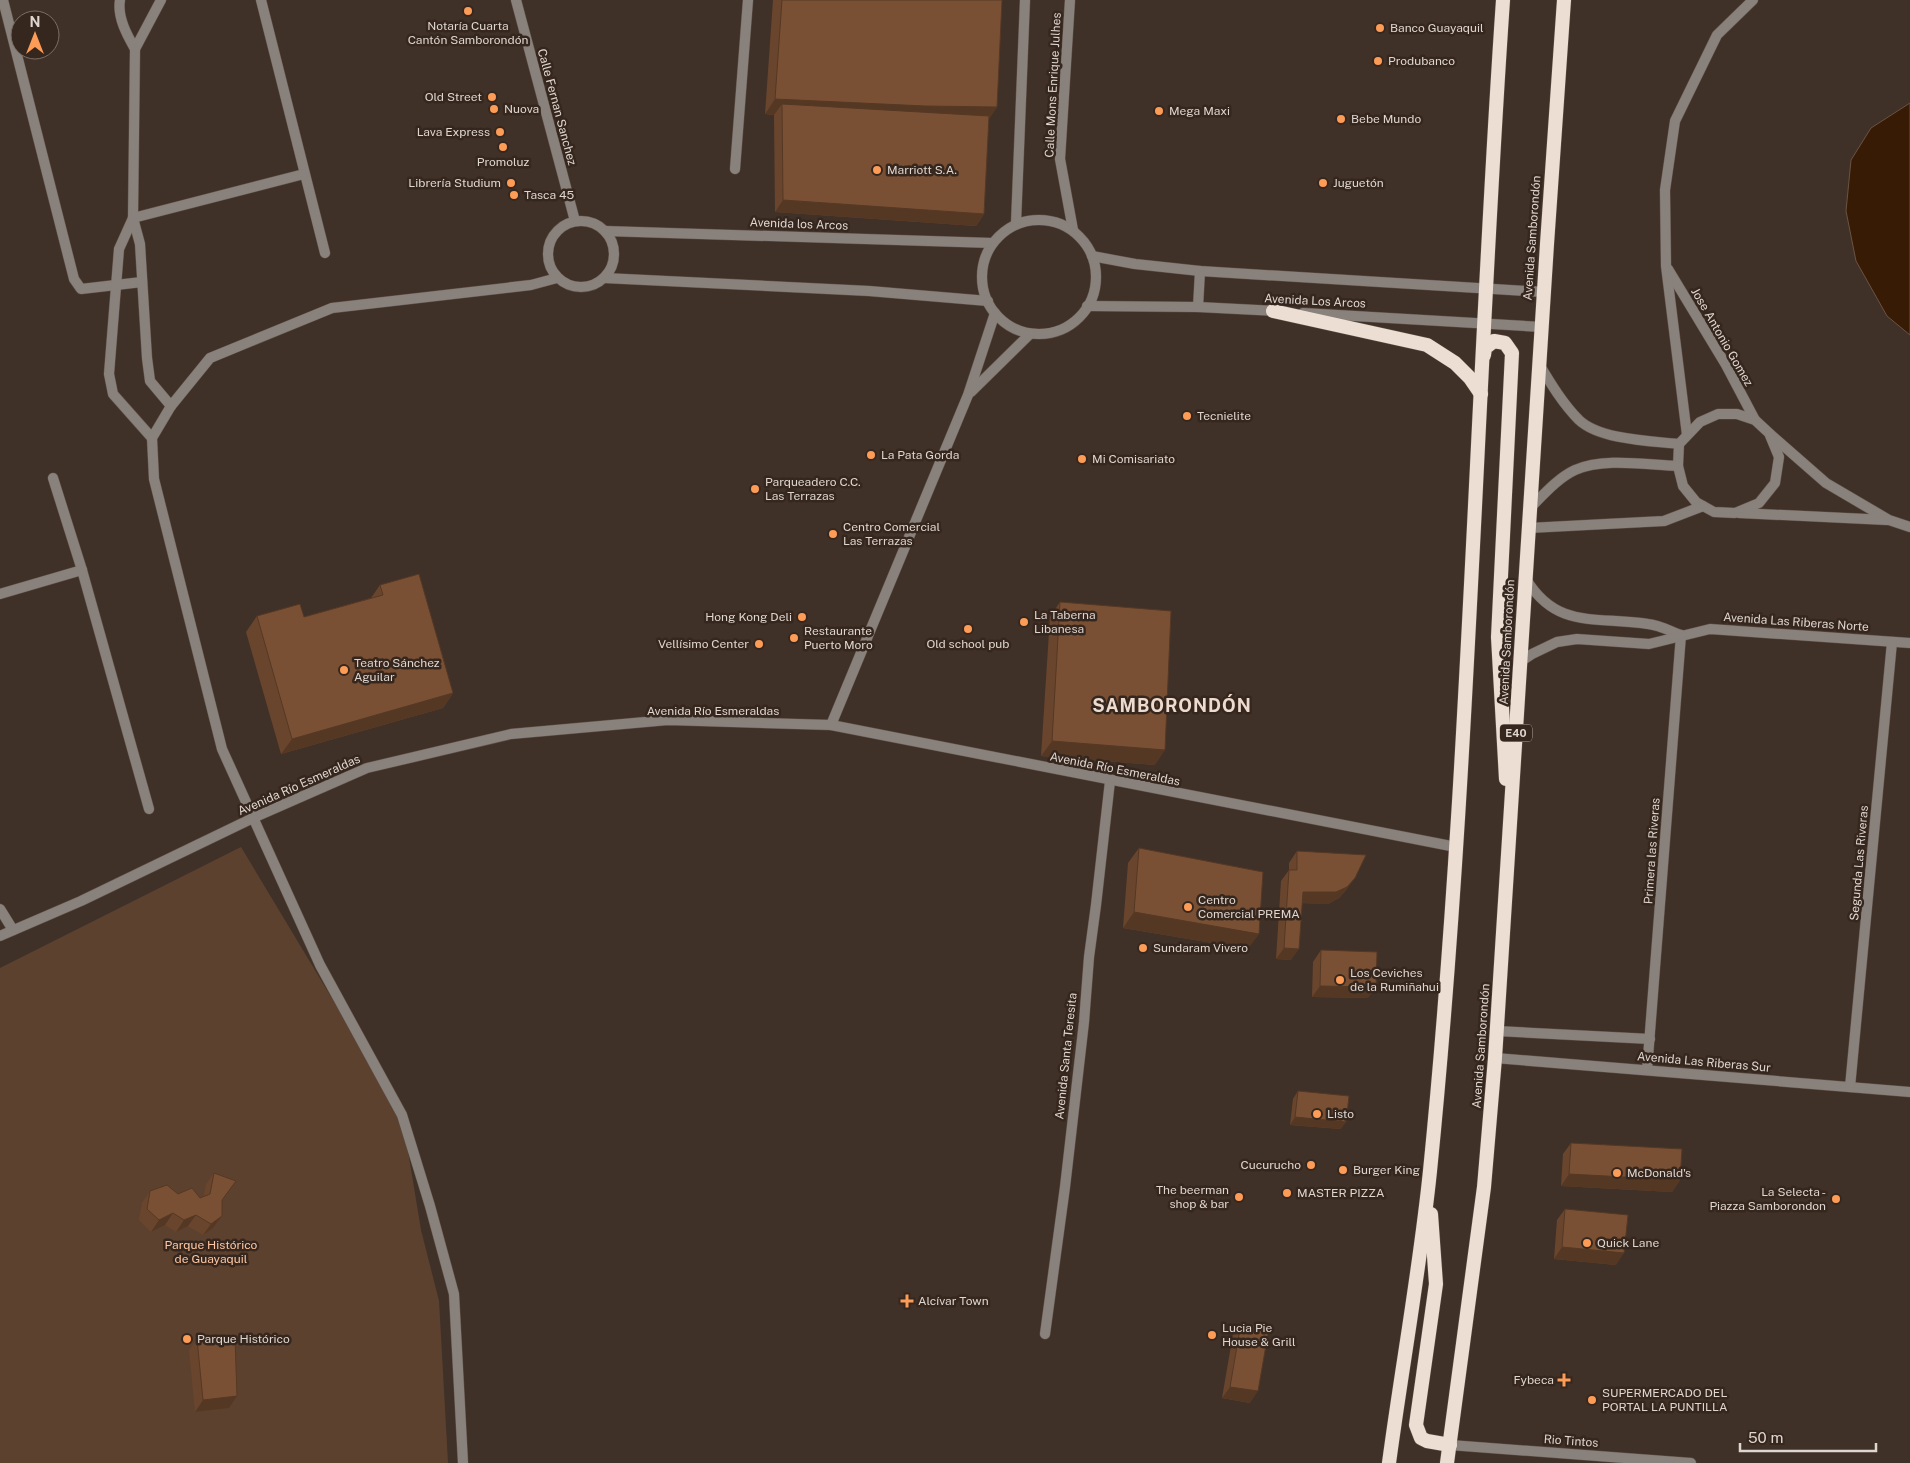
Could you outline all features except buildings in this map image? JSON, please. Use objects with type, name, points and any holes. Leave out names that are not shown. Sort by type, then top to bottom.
[{"type":"highway","points":[[1389,1463],[1428,1185],[1446,988],[1456,847],[1503,0]]},
{"type":"highway","name":"Avenida Samborondón","points":[[1447,1463],[1484,1187],[1495,1058],[1528,528],[1531,507],[1564,0]]},
{"type":"highway","points":[[1273,311],[1427,346],[1455,363],[1470,378],[1481,394]]},
{"type":"highway","points":[[1484,355],[1485,348],[1494,341],[1505,343],[1512,353],[1498,637],[1509,850]]},
{"type":"highway","points":[[1428,1185],[1436,1284],[1416,1425],[1421,1438],[1427,1441],[1450,1445]]},
{"type":"street","points":[[3,0],[74,279],[81,289],[142,282]]},
{"type":"street","points":[[120,0],[124,29],[135,49]]},
{"type":"street","points":[[161,0],[135,49],[132,218],[140,244],[146,358],[150,381],[171,406]]},
{"type":"street","points":[[261,0],[304,174],[326,253]]},
{"type":"street","name":"Calle Fernan Sanchez","points":[[516,0],[575,221]]},
{"type":"street","points":[[735,168],[748,0]]},
{"type":"street","points":[[1016,223],[1025,0]]},
{"type":"street","name":"Calle Mons Enrique Julhes","points":[[1070,0],[1060,159],[1073,230]]},
{"type":"street","name":"Jose Antonio Gomez","points":[[1687,435],[1666,266],[1665,190],[1675,121],[1717,35],[1752,0]]},
{"type":"street","points":[[132,218],[304,174]]},
{"type":"street","points":[[132,218],[119,249],[109,374],[113,394],[152,438]]},
{"type":"street","points":[[1036,219],[1056,221],[1073,230],[1085,242],[1096,269],[1097,282],[1094,294],[1080,316],[1069,325],[1057,331],[1044,334],[1030,334],[1017,330],[1005,323],[995,313],[982,287],[982,271],[985,256],[992,243],[1003,231],[1016,223],[1036,219]]},
{"type":"street","points":[[575,221],[586,221],[596,224],[605,230],[612,241],[614,254],[612,267],[604,278],[594,285],[581,288],[568,285],[557,278],[550,268],[547,256],[548,244],[563,225],[575,221]]},
{"type":"street","name":"Avenida los Arcos","points":[[605,230],[992,243]]},
{"type":"street","name":"Avenida Los Arcos","points":[[1092,256],[1134,264],[1200,271],[1544,292]]},
{"type":"street","name":"Jose Antonio Gomez","points":[[1666,266],[1726,365],[1755,420]]},
{"type":"street","points":[[1198,307],[1200,271]]},
{"type":"street","points":[[463,1463],[454,1294],[430,1206],[402,1116],[320,966],[222,749],[154,478],[152,438],[171,406],[210,358],[332,308],[531,285],[557,278]]},
{"type":"street","points":[[604,278],[869,291],[988,301]]},
{"type":"street","name":"Avenida Los Arcos","points":[[1087,306],[1198,307],[1542,327]]},
{"type":"street","points":[[832,725],[968,395],[995,313]]},
{"type":"street","points":[[968,395],[1030,334]]},
{"type":"street","points":[[1539,364],[1561,400],[1581,422],[1609,435],[1679,444]]},
{"type":"street","points":[[1889,520],[1714,512],[1696,502],[1683,486],[1678,466],[1679,444],[1700,422],[1718,414],[1737,414],[1755,420],[1826,483],[1889,520],[1910,527]]},
{"type":"street","points":[[1735,513],[1760,503],[1775,483],[1779,457],[1769,433]]},
{"type":"street","points":[[1531,507],[1554,484],[1574,470],[1600,463],[1678,466]]},
{"type":"street","points":[[53,478],[82,570],[149,809]]},
{"type":"street","points":[[1528,528],[1664,520],[1703,506]]},
{"type":"street","points":[[0,594],[82,570]]},
{"type":"street","points":[[1526,579],[1534,592],[1546,604],[1560,612],[1578,618],[1650,624],[1681,635]]},
{"type":"street","name":"Avenida Las Riberas Norte","points":[[1520,662],[1544,647],[1564,641],[1577,639],[1649,644],[1710,629],[1910,643]]},
{"type":"street","name":"Primera las Riveras","points":[[1647,1070],[1681,635]]},
{"type":"street","name":"Segunda Las Riveras","points":[[1850,1087],[1892,642]]},
{"type":"street","name":"Avenida Río Esmeraldas","points":[[0,936],[81,901],[253,818],[366,768],[511,734],[668,720],[832,725],[1110,781],[1456,847]]},
{"type":"street","name":"Avenida Santa Teresita","points":[[1045,1334],[1065,1187],[1110,781]]},
{"type":"street","points":[[0,909],[13,930]]},
{"type":"street","name":"Avenida Las Riberas Sur","points":[[1497,1031],[1650,1039]]},
{"type":"street","name":"Avenida Las Riberas Sur","points":[[1495,1058],[1910,1092]]},
{"type":"street","name":"Rio Tintos","points":[[1450,1445],[1691,1463]]},
{"type":"green space","name":"Parque Histórico de Guayaquil","points":[[241,847],[402,1115],[421,1230],[439,1301],[448,1463],[0,1463],[0,968]]},
{"type":"shaded area","points":[[1910,103],[1910,335],[1887,316],[1856,261],[1846,211],[1851,160],[1871,128]]},
{"type":"place","name":"Notaría Cuarta Cantón Samborondón","points":[[468,11]]},
{"type":"place","name":"Banco Guayaquil","points":[[1380,28]]},
{"type":"place","name":"Produbanco","points":[[1378,61]]},
{"type":"place","name":"Old Street","points":[[492,97]]},
{"type":"place","name":"Nuova","points":[[494,109]]},
{"type":"place","name":"Mega Maxi","points":[[1159,111]]},
{"type":"place","name":"Bebe Mundo","points":[[1341,119]]},
{"type":"place","name":"Lava Express","points":[[500,132]]},
{"type":"place","name":"Promoluz","points":[[503,147]]},
{"type":"place","name":"Marriott S.A.","points":[[877,170]]},
{"type":"place","name":"Librería Studium","points":[[511,183]]},
{"type":"place","name":"Juguetón","points":[[1323,183]]},
{"type":"place","name":"Tasca 45","points":[[514,195]]},
{"type":"place","name":"Tecnielite","points":[[1187,416]]},
{"type":"place","name":"La Pata Gorda","points":[[871,455]]},
{"type":"place","name":"Mi Comisariato","points":[[1082,459]]},
{"type":"place","name":"Parqueadero C.C. Las Terrazas","points":[[755,489]]},
{"type":"place","name":"Centro Comercial Las Terrazas","points":[[833,534]]},
{"type":"place","name":"Hong Kong Deli","points":[[802,617]]},
{"type":"place","name":"La Taberna Libanesa","points":[[1024,622]]},
{"type":"place","name":"Old school pub","points":[[968,629]]},
{"type":"place","name":"Restaurante Puerto Moro","points":[[794,638]]},
{"type":"place","name":"Vellísimo Center","points":[[759,644]]},
{"type":"place","name":"Teatro Sánchez Aguilar","points":[[344,670]]},
{"type":"place","name":"Centro Comercial PREMA","points":[[1188,907]]},
{"type":"place","name":"Sundaram Vivero","points":[[1143,948]]},
{"type":"place","name":"Los Ceviches de la Rumiñahui","points":[[1340,980]]},
{"type":"place","name":"Listo","points":[[1317,1114]]},
{"type":"place","name":"Cucurucho","points":[[1311,1165]]},
{"type":"place","name":"Burger King","points":[[1343,1170]]},
{"type":"place","name":"McDonald's","points":[[1617,1173]]},
{"type":"place","name":"MASTER PIZZA","points":[[1287,1193]]},
{"type":"place","name":"The beerman shop & bar","points":[[1239,1197]]},
{"type":"place","name":"La Selecta - Piazza Samborondon","points":[[1836,1199]]},
{"type":"place","name":"Quick Lane","points":[[1587,1243]]},
{"type":"place","name":"Alcívar Town","points":[[907,1301]]},
{"type":"place","name":"Lucia Pie House & Grill","points":[[1212,1335]]},
{"type":"place","name":"Parque Histórico","points":[[187,1339]]},
{"type":"place","name":"Fybeca","points":[[1564,1380]]},
{"type":"place","name":"SUPERMERCADO DEL PORTAL LA PUNTILLA","points":[[1592,1400]]},
{"type":"district","name":"SAMBORONDÓN","points":[[1172,706]]}]
